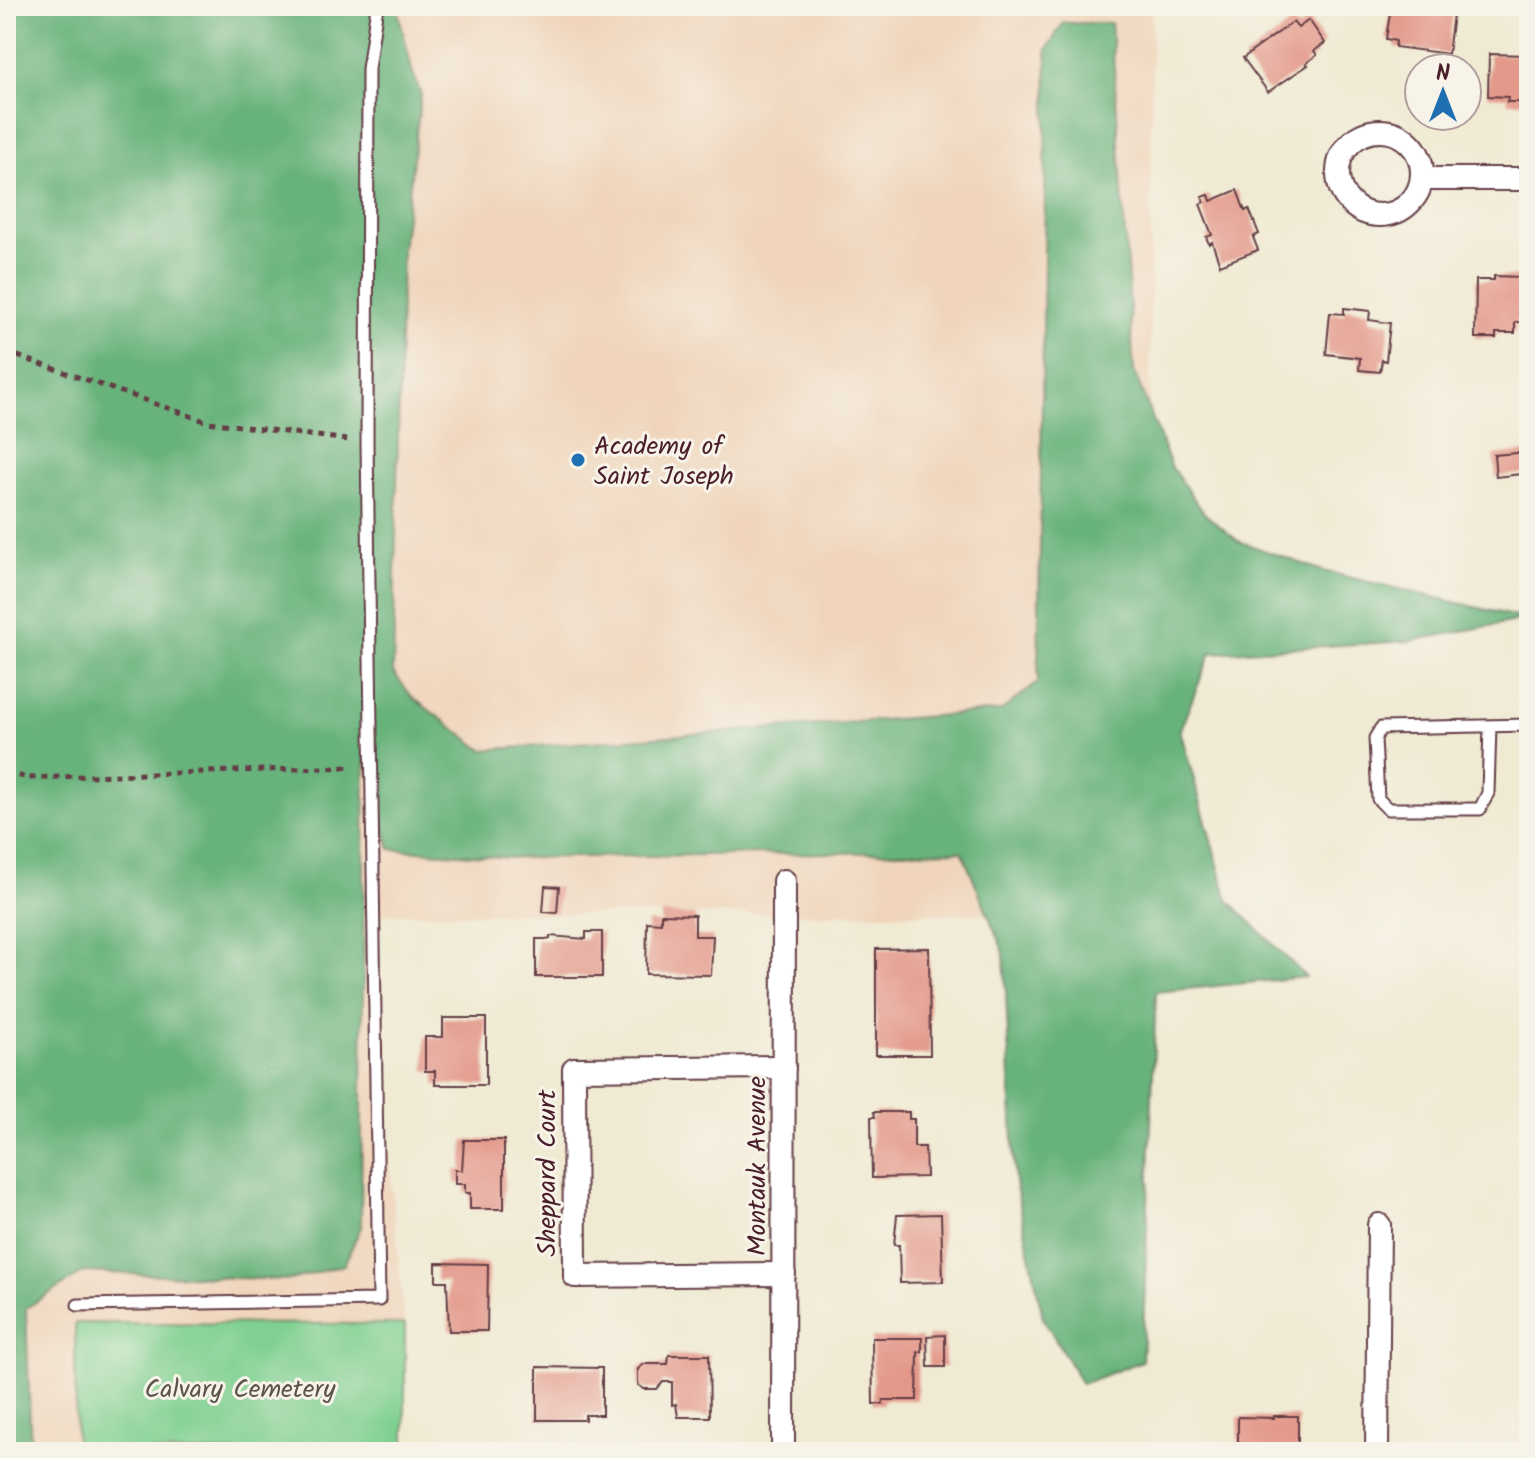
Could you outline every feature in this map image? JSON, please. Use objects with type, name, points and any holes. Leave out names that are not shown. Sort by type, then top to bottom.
[{"type":"street","points":[[1422,179],[1529,179]]},
{"type":"street","name":"Montauk Avenue","points":[[783,1452],[784,881]]},
{"type":"street","name":"Sheppard Court","points":[[784,1067],[574,1069],[575,1276],[784,1274]]},
{"type":"street","points":[[1377,1452],[1379,1225]]},
{"type":"lane","points":[[78,1305],[379,1300],[367,442],[368,69],[377,6]]},
{"type":"lane","points":[[1490,726],[1488,793],[1480,809],[1388,809],[1378,799],[1375,738],[1381,728],[1529,725]]},
{"type":"path","points":[[6,352],[208,422],[367,442]]},
{"type":"path","points":[[6,773],[29,778],[372,767]]},
{"type":"shaded area","name":"Academy of Saint Joseph","points":[[6,6],[1152,6],[1147,914],[365,914],[405,1324],[75,1323],[76,1452],[6,1452]]},
{"type":"green space","points":[[6,6],[397,6],[421,95],[402,249],[393,672],[413,698],[483,750],[1001,711],[1038,682],[1047,49],[1063,23],[1111,23],[1134,371],[1172,468],[1204,513],[1238,541],[1323,571],[1526,619],[1410,641],[1211,653],[1180,730],[1228,900],[1306,977],[1156,992],[1142,1361],[1082,1384],[1043,1318],[1015,1182],[1004,953],[962,851],[514,858],[390,849],[365,754],[361,1227],[344,1265],[290,1280],[84,1272],[26,1308],[31,1452],[6,1452]]},
{"type":"green space","name":"Calvary Cemetery","points":[[75,1323],[405,1324],[405,1452],[76,1452]]},
{"type":"building","points":[[1391,6],[1454,6],[1448,52],[1395,47],[1396,41],[1386,39]]},
{"type":"building","points":[[1309,20],[1325,43],[1314,51],[1317,55],[1306,63],[1308,65],[1268,92],[1243,58],[1293,22],[1298,28]]},
{"type":"building","points":[[1489,54],[1529,55],[1529,102],[1507,102],[1508,97],[1488,96]]},
{"type":"building","points":[[1237,190],[1259,234],[1253,237],[1258,250],[1220,265],[1212,242],[1209,244],[1206,237],[1212,235],[1200,204],[1204,202],[1202,197],[1209,195],[1211,201]]},
{"type":"building","points":[[1494,276],[1520,277],[1520,280],[1529,281],[1529,322],[1515,322],[1515,333],[1496,333],[1496,338],[1475,338],[1476,280],[1494,280]]},
{"type":"building","points":[[1344,308],[1370,311],[1369,320],[1390,323],[1386,361],[1382,360],[1380,372],[1359,370],[1360,358],[1326,354],[1330,313],[1344,314]]},
{"type":"building","points":[[1528,452],[1529,473],[1496,477],[1494,455]]},
{"type":"building","points":[[545,886],[559,887],[557,913],[543,912]]},
{"type":"building","points":[[661,914],[695,915],[695,936],[713,936],[711,975],[646,974],[647,922],[661,923]]},
{"type":"building","points":[[586,932],[602,932],[602,977],[536,977],[536,939],[550,939],[550,936],[586,939]]},
{"type":"building","points":[[929,948],[930,1055],[876,1055],[876,949]]},
{"type":"building","points":[[443,1018],[486,1018],[486,1085],[435,1085],[435,1071],[425,1071],[425,1037],[443,1037]]},
{"type":"building","points":[[874,1112],[909,1112],[909,1119],[914,1119],[914,1147],[925,1147],[926,1177],[872,1178],[871,1117],[875,1117]]},
{"type":"building","points":[[464,1140],[504,1140],[504,1209],[470,1209],[470,1193],[465,1193],[465,1184],[455,1184],[455,1170],[462,1170]]},
{"type":"building","points":[[941,1214],[943,1282],[900,1283],[899,1245],[894,1245],[897,1215]]},
{"type":"building","points":[[436,1263],[488,1264],[487,1331],[449,1331],[447,1281],[436,1281]]},
{"type":"building","points":[[945,1335],[945,1367],[928,1367],[927,1336]]},
{"type":"building","points":[[872,1338],[922,1338],[922,1352],[918,1352],[917,1400],[883,1400],[883,1404],[873,1404]]},
{"type":"building","points":[[669,1355],[709,1355],[710,1417],[678,1417],[676,1404],[672,1405],[672,1382],[663,1382],[657,1389],[644,1389],[638,1385],[638,1369],[644,1364],[668,1364]]},
{"type":"building","points":[[537,1367],[602,1368],[602,1415],[585,1415],[585,1420],[537,1420]]},
{"type":"building","points":[[1298,1416],[1298,1452],[1238,1452],[1238,1417]]},
{"type":"place","name":"Academy of Saint Joseph","points":[[578,460]]}]
